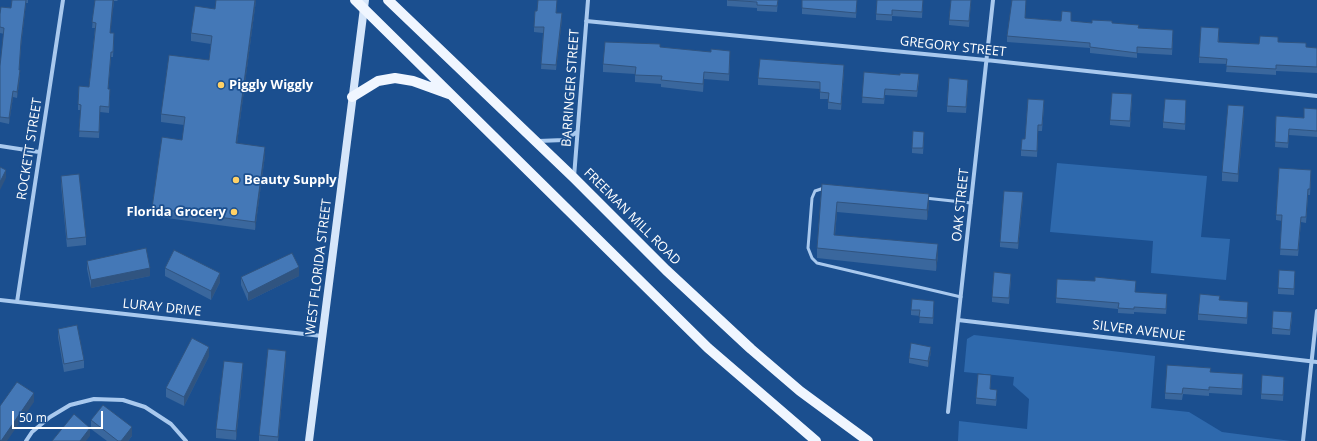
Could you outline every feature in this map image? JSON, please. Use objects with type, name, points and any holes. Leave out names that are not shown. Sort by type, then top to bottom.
[{"type":"main road","points":[[355,0],[364,4],[451,95],[708,348],[813,440]]},
{"type":"main road","name":"FREEMAN MILL ROAD","points":[[388,0],[536,141],[666,270],[751,349],[800,391],[868,441]]},
{"type":"main road","name":"WEST FLORIDA STREET","points":[[309,441],[364,4]]},
{"type":"main road","points":[[352,97],[378,81],[395,78],[413,81],[451,95]]},
{"type":"street","name":"ROCKETT STREET","points":[[17,302],[63,0]]},
{"type":"street","name":"BARRINGER STREET","points":[[574,178],[588,0]]},
{"type":"street","name":"OAK STREET","points":[[948,412],[993,0]]},
{"type":"street","name":"GREGORY STREET","points":[[586,20],[986,60],[1317,96]]},
{"type":"street","points":[[536,141],[564,140],[577,132]]},
{"type":"street","points":[[0,146],[39,152]]},
{"type":"street","name":"LURAY DRIVE","points":[[0,300],[322,336]]},
{"type":"street","points":[[1303,441],[1317,311]]},
{"type":"street","name":"SILVER AVENUE","points":[[958,320],[1317,362]]},
{"type":"street","points":[[26,441],[32,432],[50,417],[70,405],[94,399],[123,400],[145,407],[171,424],[186,441]]},
{"type":"lane","points":[[826,188],[815,191],[812,198],[808,248],[812,258],[817,263],[961,297]]},
{"type":"lane","points":[[918,197],[971,203]]},
{"type":"shaded area","points":[[1057,163],[1207,176],[1201,237],[1230,239],[1226,280],[1151,273],[1153,241],[1050,232]]},
{"type":"shaded area","points":[[974,335],[1155,356],[1151,408],[1189,412],[1222,432],[1291,441],[958,441],[959,421],[1027,429],[1029,399],[1013,385],[1014,377],[964,372],[967,339]]},
{"type":"building","points":[[12,0],[26,0],[17,92],[13,91],[9,118],[0,117],[0,66],[4,28],[0,27],[0,14],[1,7],[11,8]]},
{"type":"building","points":[[95,0],[113,0],[110,33],[114,33],[108,89],[110,89],[109,107],[100,106],[99,132],[79,131],[81,105],[78,104],[79,86],[89,87],[96,23],[92,22]]},
{"type":"building","points":[[216,0],[255,0],[236,143],[265,147],[255,222],[152,208],[162,137],[182,140],[185,117],[161,114],[169,55],[209,60],[212,36],[191,33],[195,6],[215,9]]},
{"type":"building","points":[[538,0],[557,0],[556,13],[562,13],[556,65],[541,64],[544,27],[534,27],[535,11],[537,11]]},
{"type":"building","points":[[728,0],[778,0],[777,6],[757,5],[757,2]]},
{"type":"building","points":[[802,0],[857,0],[856,13],[802,8]]},
{"type":"building","points":[[877,0],[923,0],[922,12],[892,10],[892,15],[876,14]]},
{"type":"building","points":[[951,0],[971,0],[969,21],[949,20]]},
{"type":"building","points":[[1012,0],[1026,0],[1025,18],[1061,21],[1062,11],[1071,12],[1071,21],[1092,23],[1092,20],[1112,21],[1112,23],[1139,25],[1138,28],[1173,30],[1172,49],[1137,47],[1137,53],[1090,47],[1090,43],[1007,36]]},
{"type":"building","points":[[1201,27],[1219,28],[1218,42],[1259,44],[1260,36],[1278,37],[1278,42],[1306,43],[1306,47],[1317,48],[1317,67],[1276,65],[1276,69],[1226,66],[1227,59],[1199,57]]},
{"type":"building","points":[[605,42],[660,44],[660,47],[711,52],[711,49],[730,51],[729,74],[704,72],[703,84],[661,80],[662,76],[635,75],[636,67],[603,64]]},
{"type":"building","points":[[760,59],[844,65],[841,104],[828,102],[829,93],[820,92],[820,82],[758,78]]},
{"type":"building","points":[[864,72],[900,75],[900,73],[919,74],[917,91],[885,89],[884,99],[862,97]]},
{"type":"building","points":[[949,78],[968,80],[966,107],[947,106]]},
{"type":"building","points":[[1112,93],[1132,94],[1130,121],[1110,120]]},
{"type":"building","points":[[1028,99],[1044,100],[1042,125],[1038,125],[1037,151],[1021,150],[1022,139],[1025,139]]},
{"type":"building","points":[[1165,99],[1186,100],[1185,124],[1163,122]]},
{"type":"building","points":[[1228,105],[1244,106],[1238,174],[1222,172]]},
{"type":"building","points":[[1304,108],[1317,109],[1317,131],[1289,129],[1288,143],[1275,142],[1276,116],[1304,118]]},
{"type":"building","points":[[913,131],[924,132],[923,148],[912,148]]},
{"type":"building","points":[[0,167],[6,170],[0,182]]},
{"type":"building","points":[[1279,168],[1311,170],[1306,217],[1301,217],[1298,250],[1280,249],[1282,215],[1276,215]]},
{"type":"building","points":[[79,174],[86,237],[67,239],[61,176]]},
{"type":"building","points":[[822,184],[929,194],[927,210],[837,202],[834,235],[938,244],[936,260],[817,248]]},
{"type":"building","points":[[1004,191],[1023,192],[1018,243],[1000,242]]},
{"type":"building","points":[[146,248],[150,268],[91,280],[87,261]]},
{"type":"building","points":[[174,250],[220,273],[211,291],[165,268]]},
{"type":"building","points":[[292,253],[299,267],[248,293],[241,277]]},
{"type":"building","points":[[1279,270],[1295,271],[1294,289],[1278,288]]},
{"type":"building","points":[[994,272],[1011,274],[1009,298],[992,297]]},
{"type":"building","points":[[1095,277],[1136,281],[1135,292],[1167,294],[1166,309],[1134,307],[1134,309],[1118,308],[1119,303],[1056,298],[1057,279],[1095,281]]},
{"type":"building","points":[[1200,294],[1220,296],[1219,300],[1248,302],[1247,318],[1198,314]]},
{"type":"building","points":[[912,299],[934,301],[933,318],[919,317],[920,310],[911,310]]},
{"type":"building","points":[[1273,311],[1292,312],[1290,330],[1272,328]]},
{"type":"building","points":[[77,325],[84,360],[64,364],[58,329]]},
{"type":"building","points":[[192,338],[209,347],[184,397],[166,388]]},
{"type":"building","points":[[911,343],[931,347],[928,361],[909,358]]},
{"type":"building","points":[[268,349],[286,351],[278,437],[259,435]]},
{"type":"building","points":[[224,361],[243,363],[236,431],[216,429]]},
{"type":"building","points":[[1167,365],[1211,368],[1210,372],[1243,374],[1242,389],[1209,387],[1209,390],[1183,388],[1182,394],[1165,393]]},
{"type":"building","points":[[978,374],[991,375],[990,389],[997,390],[996,400],[976,398]]},
{"type":"building","points":[[1262,375],[1284,377],[1283,395],[1261,394]]},
{"type":"building","points":[[17,382],[34,393],[1,441],[0,406]]},
{"type":"building","points":[[103,405],[132,427],[121,441],[118,441],[91,420]]},
{"type":"building","points":[[74,414],[90,428],[80,441],[52,441]]},
{"type":"place","name":"Piggly Wiggly","points":[[221,85]]},
{"type":"place","name":"Beauty Supply","points":[[236,180]]},
{"type":"place","name":"Florida Grocery","points":[[234,212]]}]
